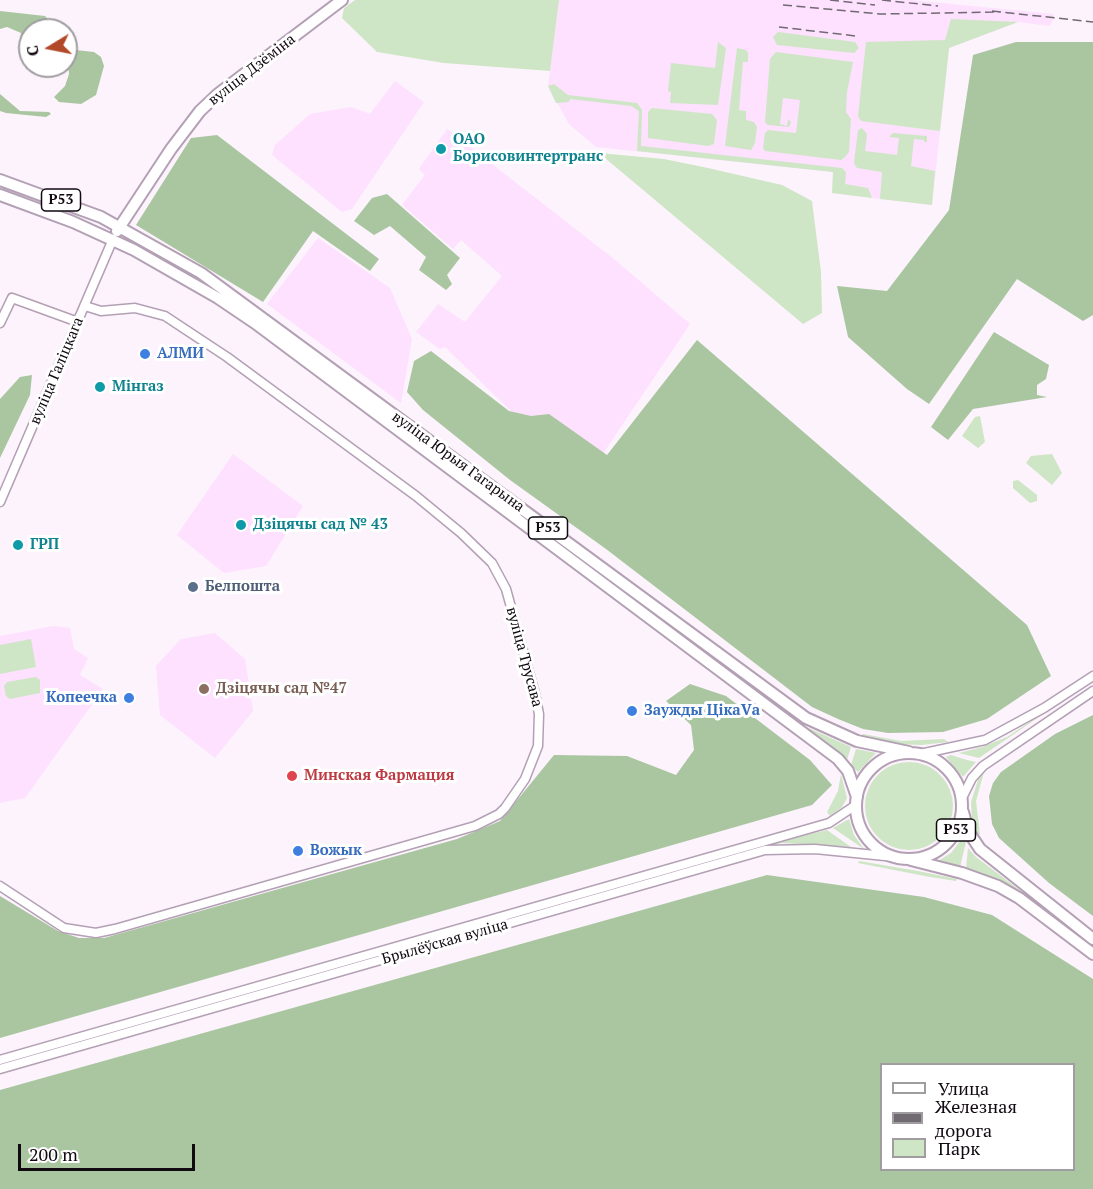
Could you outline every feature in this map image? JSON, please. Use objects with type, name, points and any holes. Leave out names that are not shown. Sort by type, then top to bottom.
[{"type":"main road","name":"вуліца Дзёміна","points":[[113,239],[171,149],[200,111],[218,94],[342,0]]},
{"type":"main road","name":"вуліца Юрыя Гагарына","points":[[0,180],[70,204],[120,227],[201,273],[806,718],[857,741],[933,759],[951,775],[962,804],[968,831],[980,849],[1093,939]]},
{"type":"main road","name":"вуліца Юрыя Гагарына","points":[[0,195],[113,239],[218,298],[384,418],[838,759],[848,771],[856,801],[858,822],[867,838],[879,850],[900,858],[962,873],[998,886],[1019,898],[1093,954]]},
{"type":"main road","points":[[856,801],[862,782],[870,770],[892,756],[914,753]]},
{"type":"main road","name":"Р53","points":[[900,858],[932,854],[944,846],[957,828],[962,804]]},
{"type":"street","name":"вуліца Галіцкага","points":[[0,502],[113,239]]},
{"type":"street","points":[[0,323],[12,298],[78,322]]},
{"type":"street","name":"вуліца Трусава","points":[[1,886],[64,928],[96,933],[115,929],[475,826],[499,814],[511,801],[525,779],[538,746],[539,714],[535,694],[506,589],[492,563],[461,533],[416,496],[195,335],[156,312],[135,308],[101,311],[85,306]]},
{"type":"street","points":[[914,753],[985,740],[1044,708],[1093,676]]},
{"type":"street","points":[[962,804],[972,777],[983,766],[1093,691]]},
{"type":"street","name":"Брылёўская вуліца","points":[[529,914],[829,823],[856,801]]},
{"type":"street","name":"Брылёўская вуліца","points":[[0,1060],[180,1013],[765,850],[815,849],[900,858]]},
{"type":"street","name":"Брылёўская вуліца","points":[[0,1069],[180,1013]]},
{"type":"shaded area","points":[[559,0],[911,0],[1053,14],[1054,18],[1050,26],[1018,22],[949,48],[932,205],[832,193],[833,172],[596,147],[569,124],[548,86]]},
{"type":"shaded area","points":[[395,81],[424,102],[352,209],[342,212],[272,155],[275,145],[310,114],[351,107],[370,114]]},
{"type":"shaded area","points":[[447,129],[614,259],[690,324],[584,482],[445,347],[440,349],[416,332],[438,304],[465,322],[502,276],[461,240],[453,249],[402,205],[425,175],[419,169]]},
{"type":"shaded area","points":[[318,238],[390,288],[412,339],[401,403],[267,304]]},
{"type":"shaded area","points":[[233,454],[303,506],[266,566],[224,573],[177,535]]},
{"type":"shaded area","points":[[53,626],[70,628],[74,649],[88,658],[80,675],[103,689],[25,798],[0,803],[0,636]]},
{"type":"shaded area","name":"Дзіцячы сад №47","points":[[215,633],[245,659],[253,711],[215,758],[160,715],[156,666],[181,639]]},
{"type":"green space","points":[[355,0],[559,0],[550,71],[444,63],[377,52],[342,18],[344,8]]},
{"type":"green space","points":[[0,11],[47,18],[18,18],[18,32],[7,27],[0,29]]},
{"type":"green space","points":[[951,19],[1018,22],[949,48],[940,131],[861,121],[858,116],[866,42],[945,40]]},
{"type":"green space","points":[[778,32],[855,42],[859,48],[854,53],[777,45],[773,37]]},
{"type":"green space","points":[[718,42],[726,48],[718,105],[670,103],[671,92],[668,91],[671,63],[715,68]]},
{"type":"green space","points":[[1016,42],[1093,42],[1093,315],[1083,321],[1017,279],[929,404],[907,389],[848,337],[837,286],[887,291],[949,210],[973,55]]},
{"type":"green space","points":[[737,48],[746,50],[748,53],[748,62],[743,62],[739,110],[746,111],[746,120],[754,122],[757,127],[755,143],[751,150],[725,146]]},
{"type":"green space","points":[[78,50],[94,52],[101,57],[104,66],[96,95],[81,104],[59,102],[54,97],[65,86],[68,78],[78,78]]},
{"type":"green space","points":[[776,52],[853,62],[846,112],[851,119],[849,152],[841,160],[765,151],[763,148],[765,133],[768,130],[796,133],[800,100],[783,98],[780,124],[787,126],[788,119],[791,122],[789,127],[768,125],[765,122],[770,59]]},
{"type":"green space","points":[[554,84],[568,95],[637,103],[642,110],[641,146],[842,168],[846,172],[845,184],[868,188],[872,198],[832,193],[833,172],[637,151],[639,111],[631,106],[570,99],[569,102],[556,103],[548,86]]},
{"type":"green space","points":[[0,94],[20,111],[51,114],[46,117],[0,111]]},
{"type":"green space","points":[[652,108],[712,114],[717,120],[714,144],[708,146],[648,138],[648,112]]},
{"type":"green space","points":[[862,128],[867,134],[865,151],[897,155],[899,138],[889,137],[893,133],[927,136],[927,142],[914,139],[911,166],[935,171],[932,205],[880,199],[882,172],[857,168],[854,163],[858,130]]},
{"type":"green space","points":[[217,135],[379,259],[370,271],[313,231],[263,302],[136,225],[191,138]]},
{"type":"green space","points":[[599,153],[664,159],[708,168],[782,185],[812,201],[821,272],[822,313],[803,324]]},
{"type":"green space","points":[[387,194],[460,258],[447,275],[452,284],[446,290],[419,270],[426,257],[390,226],[374,235],[354,221],[372,198]]},
{"type":"green space","points":[[144,248],[202,279],[230,298],[802,725],[851,747],[847,760],[245,311],[143,250]]},
{"type":"green space","points":[[994,332],[1049,365],[1046,379],[1037,385],[1037,395],[1047,397],[973,409],[948,440],[931,427]]},
{"type":"green space","points":[[697,340],[1027,625],[1051,676],[987,719],[943,732],[888,733],[863,729],[838,719],[812,707],[606,549],[510,480],[423,410],[407,392],[414,361],[431,351],[509,411],[531,416],[549,414],[607,455]]},
{"type":"green space","points":[[32,375],[30,395],[0,458],[0,399],[20,377]]},
{"type":"green space","points":[[980,416],[985,442],[978,448],[962,436],[975,417]]},
{"type":"green space","points":[[1052,454],[1062,473],[1052,485],[1026,463],[1031,456]]},
{"type":"green space","points":[[1018,480],[1037,495],[1037,501],[1030,503],[1013,488],[1013,481]]},
{"type":"green space","points":[[31,639],[36,667],[0,674],[0,645]]},
{"type":"green space","points":[[36,677],[40,680],[40,693],[10,699],[6,696],[4,686],[7,682]]},
{"type":"green space","points":[[1093,680],[979,758],[959,753],[1007,737]]},
{"type":"green space","points":[[690,684],[726,696],[810,760],[832,785],[812,805],[0,1038],[0,896],[58,931],[79,938],[104,938],[457,839],[500,821],[554,755],[627,756],[676,775],[694,750],[691,725],[666,701]]},
{"type":"green space","points":[[1093,715],[1093,916],[1049,883],[999,838],[992,824],[989,796],[993,783],[1001,772],[1055,734]]},
{"type":"green space","points":[[863,734],[901,741],[944,739],[948,742],[922,745],[893,744],[860,737]]},
{"type":"green space","points":[[856,749],[876,753],[858,772],[851,765]]},
{"type":"green space","points":[[951,755],[976,762],[963,777],[946,757]]},
{"type":"green space","points":[[909,762],[926,766],[940,775],[949,789],[953,806],[949,823],[940,837],[926,846],[909,850],[892,846],[878,837],[869,823],[865,806],[869,789],[878,775],[892,766]]},
{"type":"green space","points":[[984,772],[976,801],[980,834],[978,834],[972,823],[971,802],[978,780]]},
{"type":"green space","points":[[841,774],[847,798],[842,807],[830,816],[827,812],[838,791]]},
{"type":"green space","points":[[849,819],[854,835],[864,849],[833,828]]},
{"type":"green space","points":[[827,830],[851,847],[781,843],[533,913],[749,849]]},
{"type":"green space","points":[[963,837],[966,842],[960,867],[938,861],[951,853]]},
{"type":"green space","points":[[968,848],[976,857],[1025,894],[966,868]]},
{"type":"green space","points":[[859,861],[957,879],[956,881],[930,877],[858,863]]},
{"type":"green space","points":[[767,875],[924,897],[992,915],[1093,979],[1093,1189],[0,1189],[0,1090]]},
{"type":"railway","points":[[830,0],[875,5]]},
{"type":"railway","points":[[882,0],[938,6]]},
{"type":"railway","points":[[783,5],[880,14],[999,12]]},
{"type":"railway","points":[[992,11],[1093,22]]},
{"type":"railway","points":[[779,27],[856,36]]},
{"type":"place","name":"ОАО Борисовинтертранс","points":[[441,149]]},
{"type":"place","name":"АЛМИ","points":[[145,354]]},
{"type":"place","name":"Мінгаз","points":[[100,387]]},
{"type":"place","name":"Дзіцячы сад № 43","points":[[241,525]]},
{"type":"place","name":"ГРП","points":[[18,545]]},
{"type":"place","name":"Белпошта","points":[[193,587]]},
{"type":"place","name":"Дзіцячы сад №47","points":[[204,689]]},
{"type":"place","name":"Копеечка","points":[[129,698]]},
{"type":"place","name":"Заужды ЦікаVа","points":[[632,711]]},
{"type":"place","name":"Минская Фармация","points":[[292,776]]},
{"type":"place","name":"Вожык","points":[[298,851]]}]
